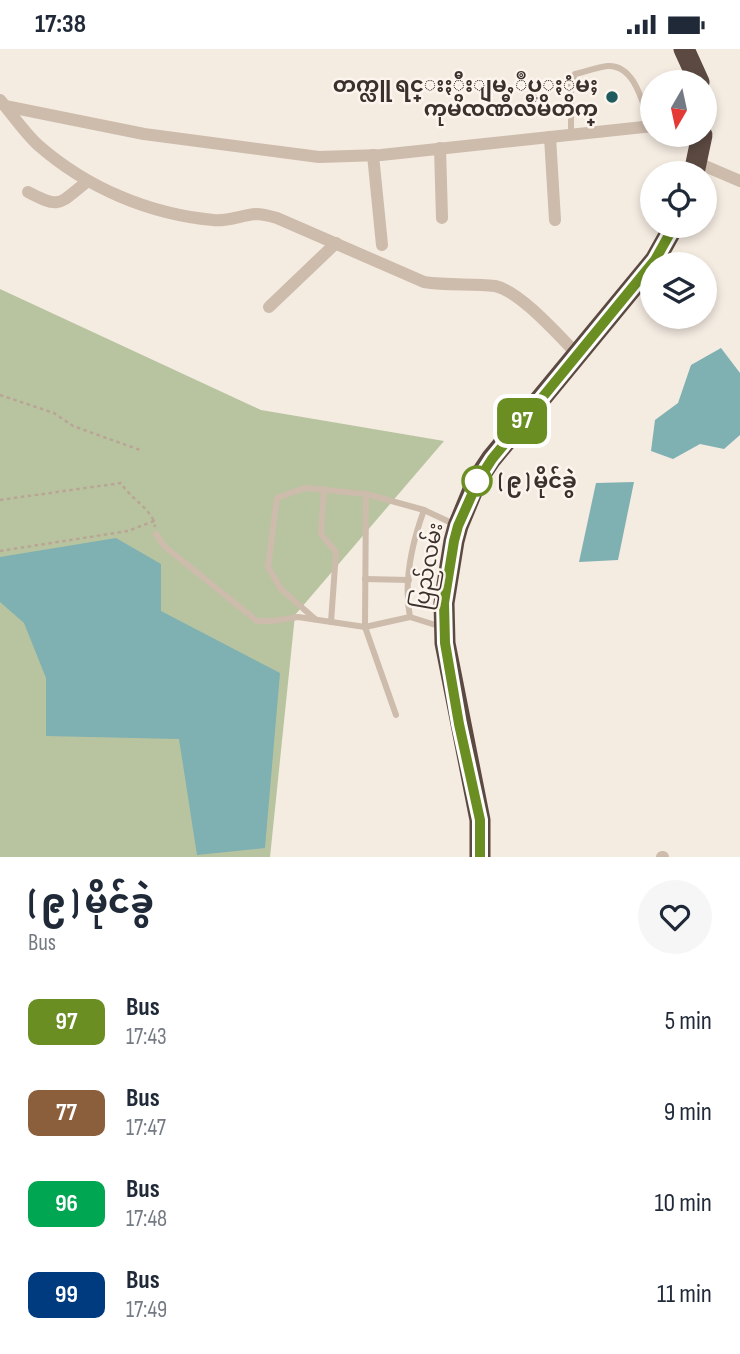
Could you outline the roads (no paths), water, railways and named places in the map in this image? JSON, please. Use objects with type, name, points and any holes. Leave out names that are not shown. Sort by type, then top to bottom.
[{"type":"highway","name":"ပြည်လမ်း","points":[[481,857],[480,820],[459,724],[443,627],[446,583],[458,526],[478,481],[492,459],[655,260],[667,238]]},
{"type":"street","points":[[3,103],[144,134],[319,157],[373,155],[640,127]]},
{"type":"street","points":[[3,103],[37,144],[88,181],[114,194],[161,211],[217,221],[258,214],[277,218],[424,282],[447,286],[496,286],[514,294],[578,355]]},
{"type":"street","points":[[550,137],[555,220]]},
{"type":"street","points":[[440,148],[442,218]]},
{"type":"street","points":[[373,155],[382,245]]},
{"type":"street","points":[[717,174],[740,181]]},
{"type":"street","points":[[28,192],[51,204],[59,204],[88,181]]},
{"type":"street","points":[[269,307],[336,243]]},
{"type":"lane","points":[[571,135],[571,83],[575,74],[610,66],[624,70],[634,81],[640,96]]},
{"type":"lane","points":[[315,619],[281,589],[268,566],[277,498],[306,488],[366,494],[424,510],[458,526]]},
{"type":"lane","points":[[324,489],[321,534],[336,552],[331,622]]},
{"type":"lane","points":[[366,494],[365,627],[396,715]]},
{"type":"lane","points":[[410,617],[407,601],[413,541],[424,510]]},
{"type":"lane","points":[[156,534],[164,546],[257,621],[298,617],[365,627],[410,617],[443,627]]},
{"type":"lane","points":[[365,579],[409,580]]},
{"type":"water","points":[[721,348],[740,373],[740,435],[724,449],[700,444],[673,459],[651,451],[655,420],[678,403],[691,365]]},
{"type":"water","points":[[634,482],[618,560],[579,562],[596,483]]},
{"type":"water","points":[[116,538],[161,564],[161,611],[280,673],[265,848],[197,855],[179,739],[46,736],[46,678],[24,623],[0,602],[0,557]]},
{"type":"place","name":"တက္လူ ရင္းႏွီးျမႇဳပ္ႏွံမႈ ကုမၸဏီလီမိတက္","points":[[612,97]]},
{"type":"place","name":"( ၉ ) မိုင်ခွဲ","points":[[477,481]]}]
